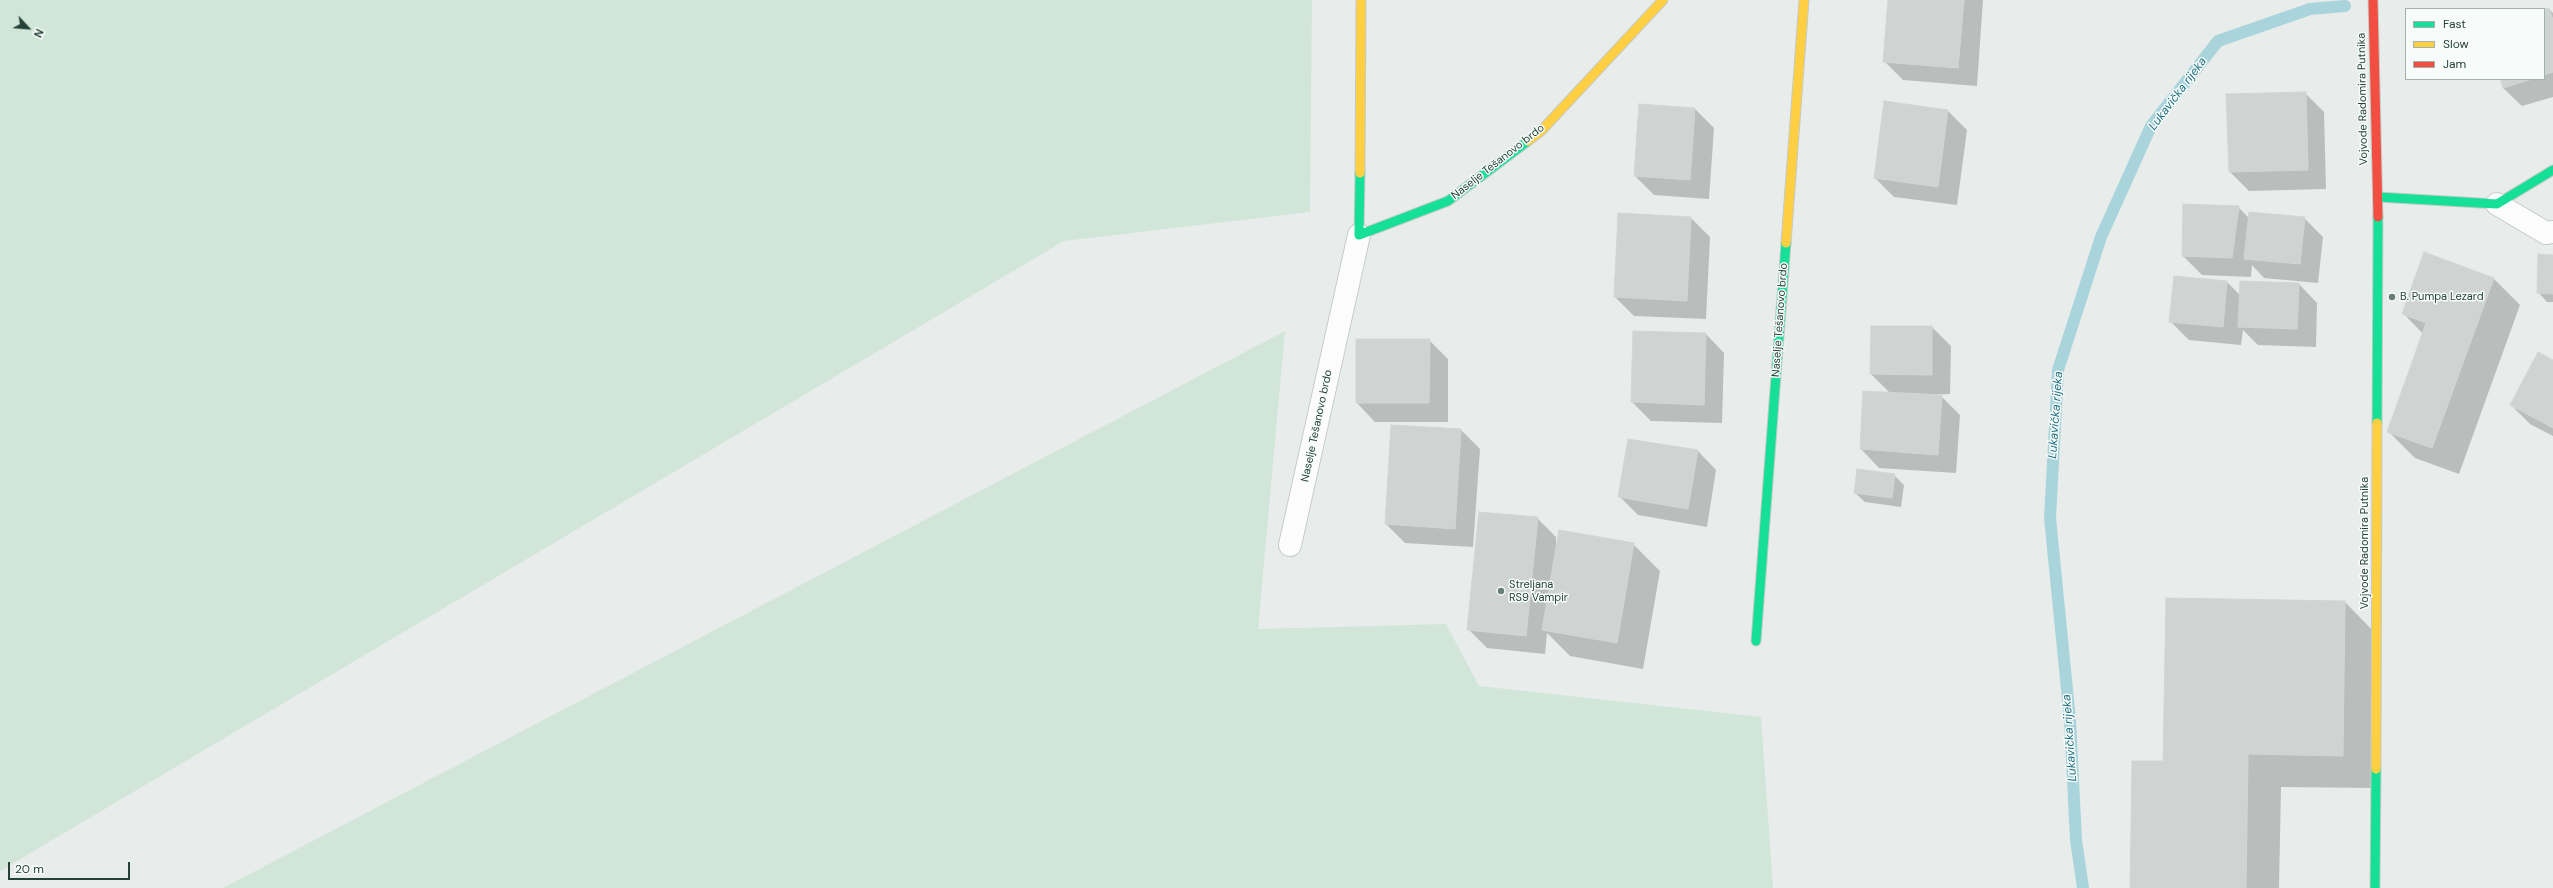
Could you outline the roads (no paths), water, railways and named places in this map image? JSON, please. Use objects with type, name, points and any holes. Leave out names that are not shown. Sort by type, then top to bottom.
[{"type":"street","name":"Naselje Tešanovo brdo","points":[[1290,545],[1358,235],[1361,0]]},
{"type":"street","name":"Naselje Tešanovo brdo","points":[[1358,235],[1448,201],[1541,131],[1663,0]]},
{"type":"street","name":"Naselje Tešanovo brdo","points":[[1756,641],[1804,0]]},
{"type":"street","name":"Vojvode Radomira Putnika","points":[[2373,0],[2378,197],[2375,888]]},
{"type":"street","points":[[2497,204],[2553,170]]},
{"type":"street","points":[[2378,197],[2497,204],[2546,233],[2553,232]]},
{"type":"waterway","name":"Lukavička rijeka","points":[[2083,888],[2076,840],[2070,720],[2050,518],[2058,370],[2101,237],[2151,126],[2218,41],[2310,9],[2345,6]]},
{"type":"place","name":"B. Pumpa Lezard","points":[[2392,297]]},
{"type":"place","name":"Streljana RS9 Vampir","points":[[1501,591]]}]
